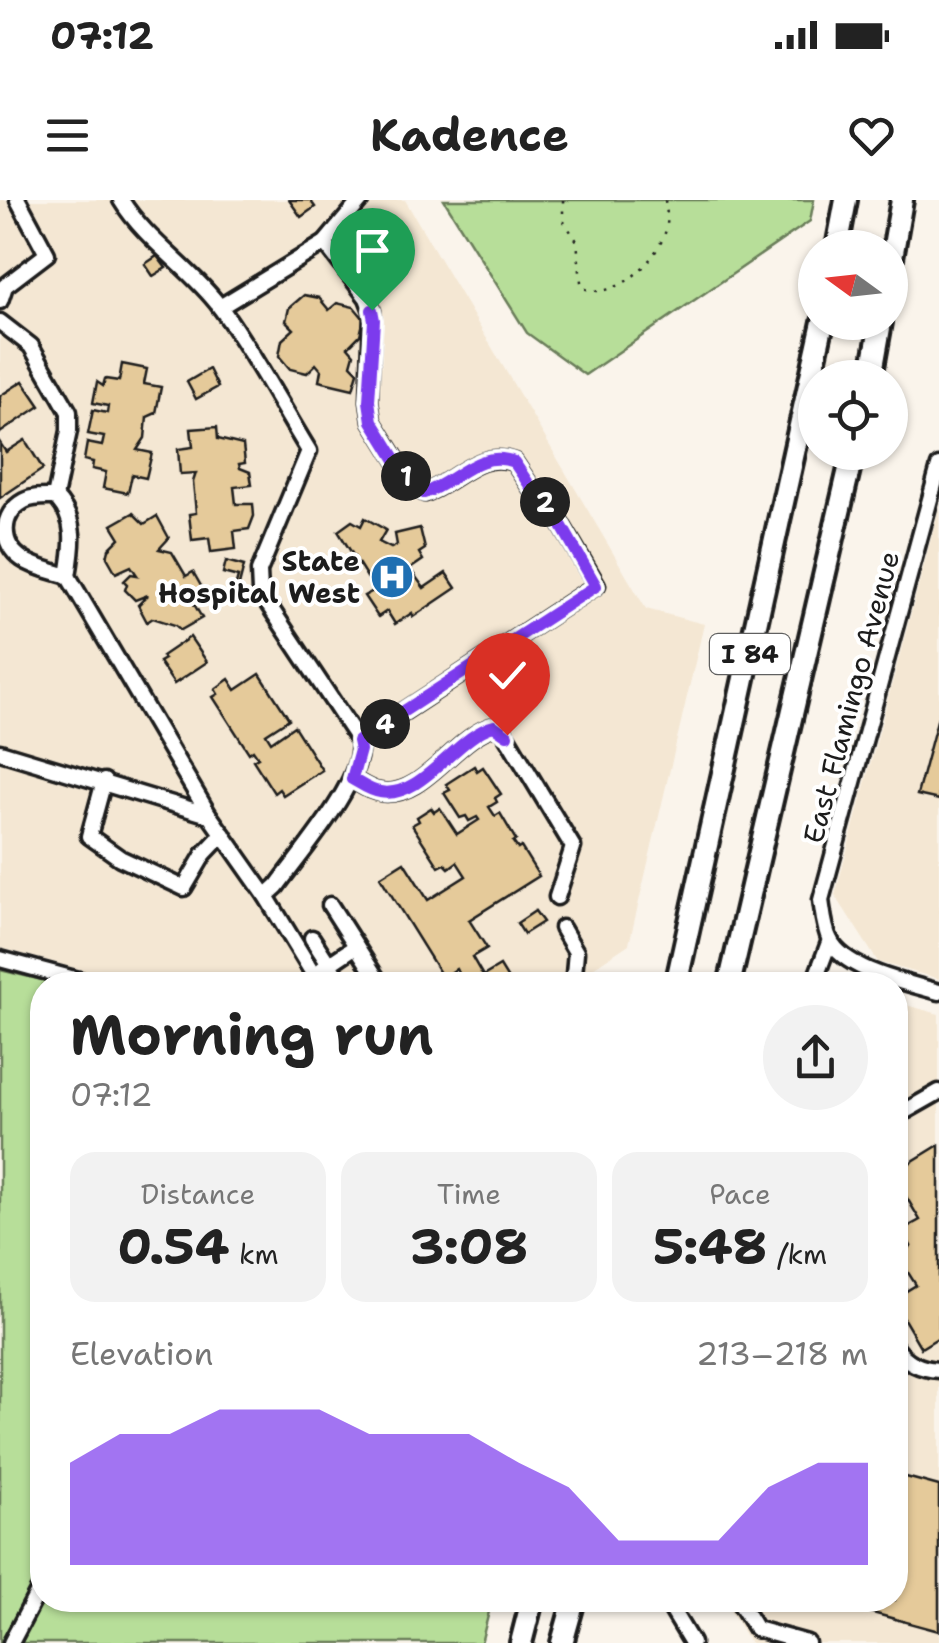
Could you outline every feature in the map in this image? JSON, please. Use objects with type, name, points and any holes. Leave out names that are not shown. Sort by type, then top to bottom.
[{"type":"highway","points":[[840,230],[846,200]]},
{"type":"highway","points":[[897,230],[902,200]]},
{"type":"highway","name":"I 84","points":[[679,972],[819,340]]},
{"type":"highway","name":"I 84","points":[[732,972],[849,470]]},
{"type":"highway","points":[[521,1643],[529,1612]]},
{"type":"highway","points":[[562,1643],[571,1612]]},
{"type":"street","points":[[0,301],[5,286],[47,254],[18,200]]},
{"type":"street","points":[[121,200],[134,221],[182,264],[220,307],[309,451],[259,571],[260,592],[358,741],[360,750],[352,779],[266,896]]},
{"type":"street","points":[[220,307],[326,242],[361,200]]},
{"type":"street","points":[[326,242],[372,310],[372,421],[412,486],[424,493],[482,461],[497,458],[514,462],[536,495],[551,507],[596,586],[358,741]]},
{"type":"street","points":[[0,322],[31,346],[69,412],[69,431],[55,497]]},
{"type":"street","name":"East Flamingo Avenue","points":[[830,940],[821,900],[939,466]]},
{"type":"street","points":[[68,576],[22,559],[10,548],[2,530],[20,503],[55,497],[62,504],[73,534],[68,576],[208,815],[266,896],[311,972]]},
{"type":"street","points":[[352,779],[378,792],[401,791],[426,776],[480,731],[494,726],[502,729],[573,847],[557,897]]},
{"type":"street","points":[[0,752],[208,815]]},
{"type":"street","points":[[104,781],[89,836],[120,858],[184,888],[204,854],[223,834]]},
{"type":"street","points":[[330,905],[373,972]]},
{"type":"street","points":[[562,928],[576,952],[574,972]]},
{"type":"street","points":[[312,938],[334,972]]},
{"type":"street","points":[[819,972],[830,940]]},
{"type":"street","points":[[830,940],[838,952],[876,972]]},
{"type":"street","points":[[322,972],[356,946]]},
{"type":"street","points":[[0,959],[43,972]]},
{"type":"street","points":[[908,982],[939,992]]},
{"type":"street","points":[[908,1110],[939,1092]]},
{"type":"street","points":[[908,1360],[925,1369],[939,1370]]},
{"type":"street","points":[[11,1643],[30,1607]]},
{"type":"street","points":[[673,1612],[692,1643]]},
{"type":"street","points":[[745,1612],[756,1629],[808,1643]]},
{"type":"path","points":[[563,200],[563,220],[577,241],[580,282],[584,288],[598,292],[623,283],[656,250],[667,224],[665,200]]},
{"type":"shaded area","points":[[0,200],[405,200],[646,609],[704,624],[629,944],[592,972],[89,972],[0,948]]},
{"type":"shaded area","points":[[939,509],[939,979],[878,962],[835,895]]},
{"type":"shaded area","points":[[908,1006],[939,1014],[939,1643],[750,1643],[731,1612],[908,1612]]},
{"type":"green space","points":[[444,200],[814,200],[810,221],[585,375],[527,333]]},
{"type":"green space","points":[[0,970],[30,977],[30,1612],[489,1612],[481,1643],[0,1643]]},
{"type":"building","points":[[289,200],[310,200],[315,207],[301,217]]},
{"type":"building","points":[[157,256],[166,268],[153,276],[145,264]]},
{"type":"building","points":[[304,295],[319,298],[329,310],[337,303],[354,307],[364,319],[360,335],[348,347],[354,354],[351,365],[358,372],[353,389],[319,381],[321,370],[316,364],[307,373],[290,369],[279,356],[282,340],[294,329],[286,321],[289,308]]},
{"type":"building","points":[[122,364],[147,369],[144,384],[161,387],[156,413],[147,417],[145,438],[137,450],[152,453],[146,478],[132,475],[128,493],[103,488],[106,472],[92,469],[93,462],[84,460],[87,443],[102,446],[104,437],[88,434],[93,410],[107,413],[108,406],[93,403],[97,382],[103,386],[105,379],[119,381]]},
{"type":"building","points":[[209,369],[218,387],[196,399],[187,382]]},
{"type":"building","points":[[23,381],[40,406],[0,433],[0,396]]},
{"type":"building","points":[[217,427],[218,439],[243,445],[245,463],[239,464],[250,472],[252,485],[234,487],[236,504],[253,504],[254,516],[249,529],[234,531],[236,549],[211,552],[209,538],[192,540],[189,514],[196,513],[196,473],[180,474],[178,449],[193,447],[191,429]]},
{"type":"building","points":[[25,440],[43,469],[0,498],[0,443],[6,452]]},
{"type":"building","points":[[133,513],[144,524],[157,516],[169,538],[159,549],[172,552],[186,576],[193,572],[205,593],[194,604],[202,618],[181,630],[153,618],[147,622],[138,605],[148,595],[135,600],[125,590],[124,581],[131,574],[137,575],[131,566],[116,573],[107,557],[120,538],[112,525]]},
{"type":"building","points":[[365,518],[386,530],[379,542],[391,548],[397,545],[395,534],[420,528],[425,549],[419,553],[423,560],[410,569],[424,588],[446,573],[456,588],[413,617],[412,613],[395,624],[387,611],[378,617],[364,596],[375,590],[338,531],[352,521],[361,526]]},
{"type":"building","points":[[226,561],[244,566],[238,589],[238,577],[223,573]]},
{"type":"building","points":[[190,637],[207,662],[174,684],[159,662]]},
{"type":"building","points":[[260,674],[289,719],[266,734],[271,742],[294,726],[322,770],[283,795],[279,789],[274,793],[253,760],[258,757],[253,750],[249,753],[213,697],[218,694],[215,689],[229,679],[236,690]]},
{"type":"building","points":[[939,713],[939,800],[917,795]]},
{"type":"building","points":[[474,766],[477,771],[483,767],[501,794],[489,807],[495,816],[500,813],[516,840],[513,842],[518,849],[521,847],[539,876],[469,920],[487,948],[472,957],[481,972],[439,972],[380,877],[404,862],[428,900],[466,876],[457,862],[449,868],[445,864],[439,867],[412,825],[431,808],[434,812],[440,808],[457,834],[479,820],[460,818],[444,793],[450,790],[446,784]]},
{"type":"building","points":[[535,911],[543,922],[524,934],[517,923]]},
{"type":"building","points":[[939,1145],[939,1337],[921,1348],[908,1326],[908,1290],[916,1285],[908,1272],[908,1227],[920,1220],[908,1200],[908,1164]]},
{"type":"building","points":[[908,1478],[939,1486],[939,1631],[869,1612],[908,1612]]},
{"type":"place","name":"State Hospital West","points":[[392,577]]},
{"type":"route","points":[[372,310],[372,421],[412,486],[424,493],[482,461],[497,458],[514,462],[536,495],[551,507],[596,586],[358,741],[360,750],[352,779],[378,792],[401,791],[426,776],[480,731],[494,726],[507,735]]}]
